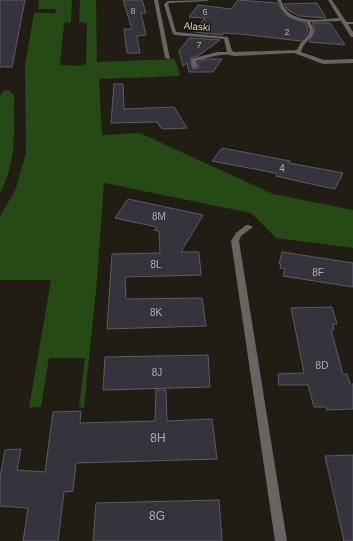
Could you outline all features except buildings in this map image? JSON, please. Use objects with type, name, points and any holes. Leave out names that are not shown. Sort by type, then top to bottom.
[{"type":"street","points":[[156,0],[168,58]]},
{"type":"street","name":"Alaski","points":[[208,0],[168,2],[166,4],[174,32],[180,34],[226,38],[232,53]]},
{"type":"street","points":[[279,0],[287,14],[307,20],[344,21]]},
{"type":"street","points":[[330,0],[353,36]]},
{"type":"street","points":[[296,52],[299,51],[302,43],[308,39],[311,33],[312,30],[307,20]]},
{"type":"street","points":[[195,67],[193,60],[217,54],[232,53],[296,52],[323,62],[353,61]]},
{"type":"street","points":[[249,227],[239,233],[235,241],[281,541]]},
{"type":"lane","points":[[344,21],[353,23]]},
{"type":"green space","points":[[39,0],[72,0],[71,22],[64,23],[60,65],[77,66],[86,64],[87,23],[79,22],[80,0],[96,0],[97,62],[175,59],[180,76],[99,79],[102,135],[140,133],[273,194],[353,210],[353,248],[276,238],[251,213],[104,183],[97,280],[84,408],[79,407],[85,358],[49,358],[41,407],[29,408],[51,280],[0,280],[0,217],[16,188],[26,153],[25,66],[34,13],[55,13],[56,9],[38,9]]},
{"type":"green space","points":[[8,90],[14,95],[14,133],[12,157],[0,194],[0,97],[2,92]]}]
